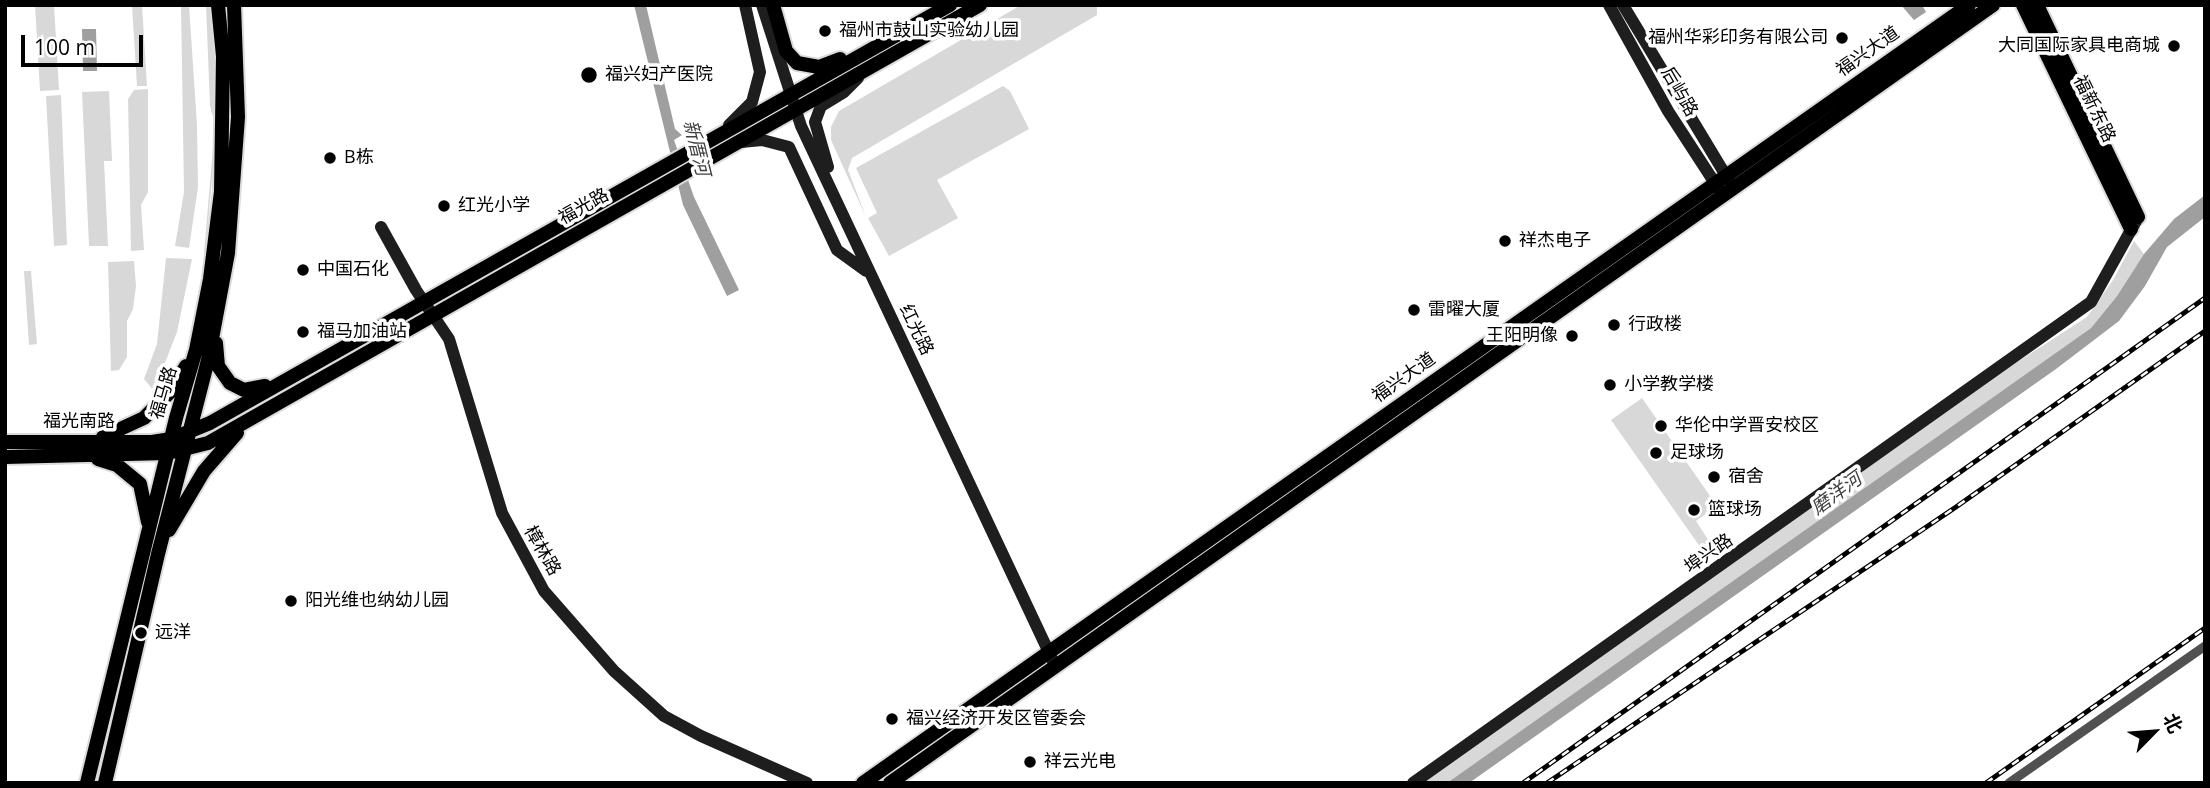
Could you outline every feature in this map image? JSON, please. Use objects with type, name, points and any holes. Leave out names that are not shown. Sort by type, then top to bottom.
[{"type":"main road","name":"福马路","points":[[87,783],[196,350],[210,279],[220,192],[223,56],[218,5]]},
{"type":"main road","name":"福马路","points":[[105,783],[215,325],[229,253],[238,117],[234,5]]},
{"type":"main road","points":[[717,135],[746,111],[757,91],[760,72],[745,5]]},
{"type":"main road","name":"红光路","points":[[762,5],[792,104],[856,246],[1052,658]]},
{"type":"main road","points":[[772,5],[786,51],[797,62],[806,66],[825,67],[861,47],[899,34]]},
{"type":"main road","name":"福光路","points":[[170,446],[189,432],[293,376],[669,182],[737,142],[899,34],[950,5]]},
{"type":"main road","name":"福光路","points":[[170,446],[185,449],[208,443],[255,418],[428,308],[666,163],[717,135],[866,70],[980,5]]},
{"type":"main road","name":"后屿路","points":[[1609,5],[1668,111],[1724,185]]},
{"type":"main road","name":"后屿路","points":[[1623,5],[1724,185]]},
{"type":"main road","name":"福兴大道","points":[[863,783],[1052,658],[1724,185],[1969,5]]},
{"type":"main road","name":"福兴大道","points":[[1724,185],[1993,5]]},
{"type":"main road","name":"福新东路","points":[[2023,5],[2134,223]]},
{"type":"main road","name":"福新东路","points":[[2038,5],[2134,223]]},
{"type":"main road","points":[[856,246],[850,215],[824,159],[815,122],[821,106],[844,92],[866,70]]},
{"type":"main road","points":[[737,142],[762,140],[789,147],[837,250],[869,273]]},
{"type":"main road","name":"埠兴路","points":[[1413,783],[2091,302],[2134,223]]},
{"type":"main road","name":"樟林路","points":[[381,227],[452,348],[483,459],[502,513],[535,576],[555,605],[614,671],[664,716],[701,736],[807,783]]},
{"type":"main road","points":[[215,325],[218,366],[230,383],[244,390],[254,390],[293,376]]},
{"type":"main road","points":[[148,533],[139,484],[117,466],[88,449],[144,418],[171,391],[196,350]]},
{"type":"main road","points":[[160,547],[204,471],[225,444],[255,418]]},
{"type":"main road","name":"福光南路","points":[[5,442],[88,449]]},
{"type":"main road","name":"福光南路","points":[[5,457],[88,449],[170,446]]},
{"type":"main road","name":"福兴大道","points":[[890,783],[1052,658]]},
{"type":"street","points":[[2009,783],[2205,646]]},
{"type":"shaded area","points":[[35,5],[54,5],[59,90],[40,91]]},
{"type":"shaded area","points":[[132,5],[142,5],[147,86],[137,86]]},
{"type":"shaded area","points":[[181,5],[189,5],[197,125],[198,187],[189,248],[175,246],[184,192]]},
{"type":"shaded area","points":[[206,5],[212,5],[216,98],[213,117],[210,106]]},
{"type":"shaded area","points":[[634,5],[646,5],[675,129],[682,135],[674,140],[694,197],[739,290],[727,296],[683,205]]},
{"type":"shaded area","points":[[1021,5],[1097,5],[1097,15],[852,158],[848,170],[866,217],[831,140],[831,127],[839,111]]},
{"type":"shaded area","points":[[1901,5],[1922,5],[1926,12],[1914,20]]},
{"type":"shaded area","points":[[82,29],[96,29],[97,71],[83,71]]},
{"type":"shaded area","points":[[1003,86],[1010,91],[1029,129],[937,180],[958,218],[889,256],[868,218],[877,213],[856,168]]},
{"type":"shaded area","points":[[148,89],[148,192],[141,205],[144,250],[131,251],[128,99],[134,90]]},
{"type":"shaded area","points":[[109,91],[112,161],[104,161],[108,246],[89,246],[82,92]]},
{"type":"shaded area","points":[[61,95],[67,245],[54,246],[46,96]]},
{"type":"shaded area","points":[[214,136],[216,137],[205,255],[204,253]]},
{"type":"shaded area","points":[[2205,195],[2205,217],[2167,247],[2145,286],[2119,321],[2056,369],[1469,783],[1447,783],[2091,328],[2117,296],[2144,254],[2174,219]]},
{"type":"shaded area","points":[[2134,241],[2144,254],[2117,296],[2091,328],[1447,783],[1416,783],[1994,377],[2087,317],[2113,280]]},
{"type":"shaded area","points":[[166,258],[192,259],[177,332],[154,391],[144,379],[157,344]]},
{"type":"shaded area","points":[[134,261],[136,286],[133,309],[127,321],[127,357],[119,370],[111,371],[108,262]]},
{"type":"shaded area","points":[[24,271],[31,271],[37,344],[29,345]]},
{"type":"shaded area","points":[[1642,398],[1717,506],[1696,521],[1711,544],[1703,551],[1611,420]]},
{"type":"railway","points":[[1523,783],[2205,298]]},
{"type":"railway","points":[[1547,783],[1956,507],[2205,331]]},
{"type":"railway","points":[[1986,783],[2205,628]]},
{"type":"place","name":"福州市鼓山实验幼儿园","points":[[825,31]]},
{"type":"place","name":"福州华彩印务有限公司","points":[[1842,38]]},
{"type":"place","name":"大同国际家具电商城","points":[[2174,46]]},
{"type":"place","name":"福兴妇产医院","points":[[589,75]]},
{"type":"place","name":"B栋","points":[[330,158]]},
{"type":"place","name":"红光小学","points":[[444,206]]},
{"type":"place","name":"祥杰电子","points":[[1505,241]]},
{"type":"place","name":"中国石化","points":[[303,270]]},
{"type":"place","name":"雷曜大厦","points":[[1414,310]]},
{"type":"place","name":"行政楼","points":[[1614,325]]},
{"type":"place","name":"福马加油站","points":[[303,332]]},
{"type":"place","name":"王阳明像","points":[[1572,336]]},
{"type":"place","name":"小学教学楼","points":[[1610,385]]},
{"type":"place","name":"华伦中学晋安校区","points":[[1661,426]]},
{"type":"place","name":"足球场","points":[[1656,453]]},
{"type":"place","name":"宿舍","points":[[1714,477]]},
{"type":"place","name":"篮球场","points":[[1694,510]]},
{"type":"place","name":"阳光维也纳幼儿园","points":[[291,601]]},
{"type":"place","name":"远洋","points":[[141,633]]},
{"type":"place","name":"福兴经济开发区管委会","points":[[892,719]]},
{"type":"place","name":"祥云光电","points":[[1030,762]]},
{"type":"water label","name":"新厝河","points":[[696,148]]},
{"type":"water label","name":"磨洋河","points":[[1837,494]]}]
